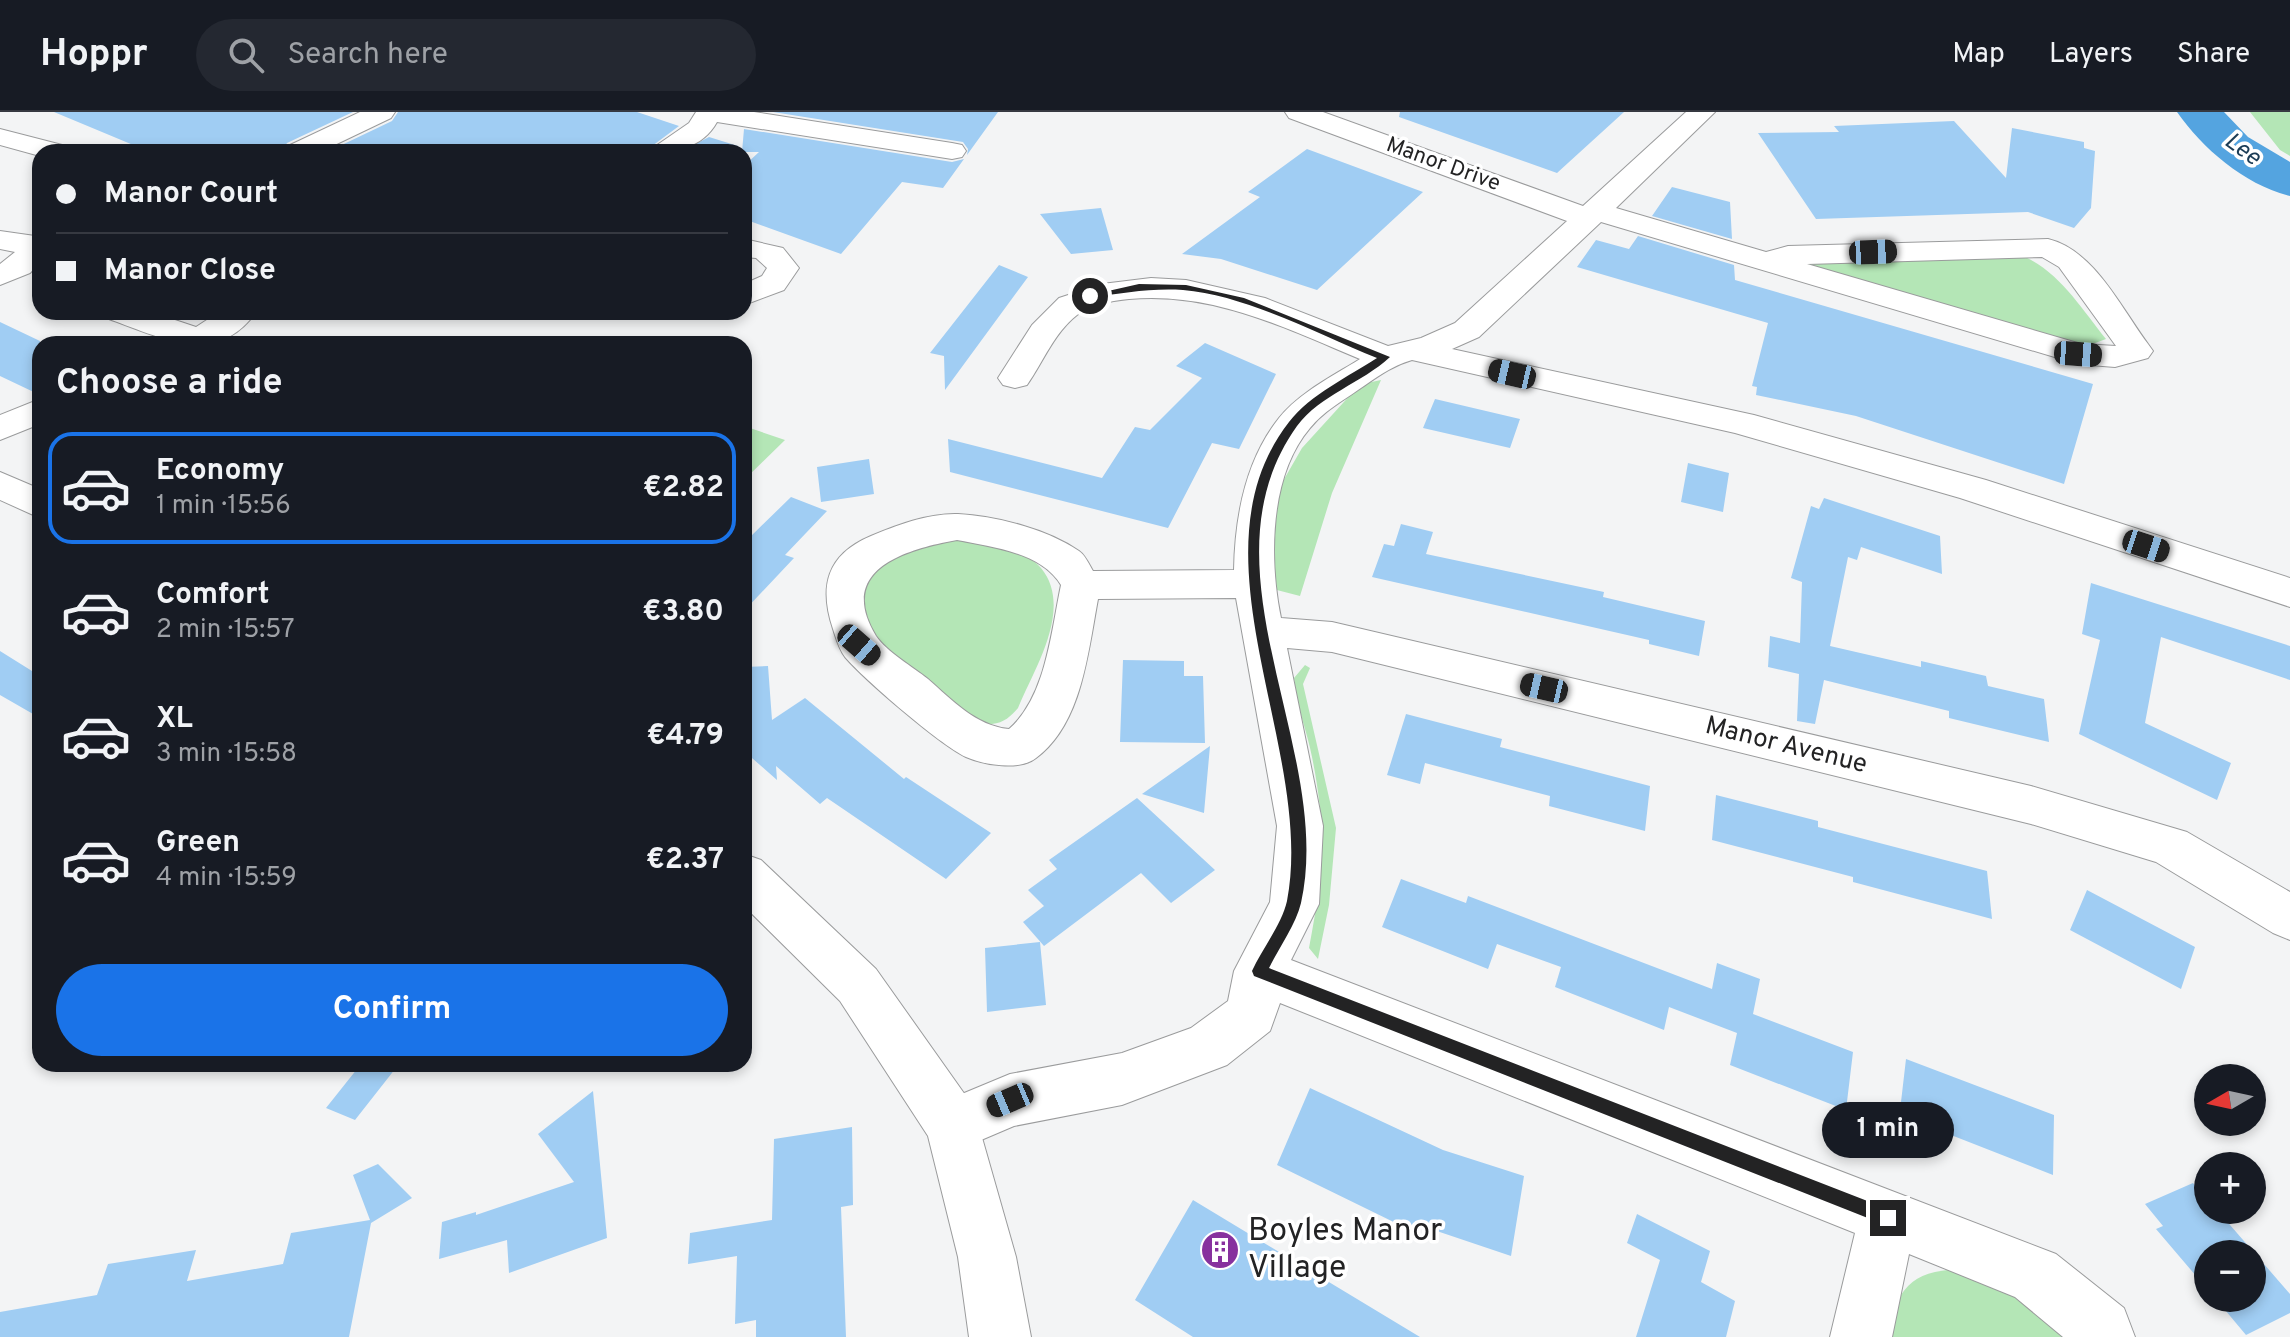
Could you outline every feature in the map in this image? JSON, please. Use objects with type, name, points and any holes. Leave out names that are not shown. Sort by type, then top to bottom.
[{"type":"street","points":[[315,144],[382,112]]},
{"type":"street","points":[[674,144],[700,128],[709,112],[952,151]]},
{"type":"street","name":"Manor Drive","points":[[1298,112],[1592,214],[2078,354],[2115,357],[2136,351],[2070,260],[2048,248],[1788,255],[1765,262]]},
{"type":"street","points":[[953,1125],[1010,1100],[1122,1079],[1208,1047],[1252,1014],[1259,971],[1294,904],[1300,826],[1254,584],[1254,525],[1265,479],[1293,424],[1317,402],[1397,354],[1467,330],[1700,112]]},
{"type":"street","points":[[0,137],[32,146]]},
{"type":"street","points":[[0,240],[13,240],[30,247],[27,260],[3,275]]},
{"type":"street","points":[[752,249],[767,251],[780,260],[783,268],[773,283],[752,292]]},
{"type":"street","points":[[3,275],[32,283]]},
{"type":"street","points":[[1015,378],[1046,329],[1065,308],[1090,296],[1139,287],[1186,288],[1241,300],[1397,354],[1741,423],[1973,489],[2290,593]]},
{"type":"street","points":[[141,320],[182,336]]},
{"type":"street","points":[[206,336],[229,320]]},
{"type":"street","points":[[0,429],[32,414]]},
{"type":"street","points":[[0,484],[32,501]]},
{"type":"street","points":[[957,527],[1022,540],[1067,562],[1081,585],[1065,662],[1043,725],[1018,748],[981,744],[945,719],[859,645],[844,602],[847,577],[875,550],[910,535],[957,527]]},
{"type":"street","points":[[1081,585],[1254,584]]},
{"type":"street","name":"Manor Avenue","points":[[1261,631],[1332,637],[2031,805],[2170,846],[2290,918]]},
{"type":"street","points":[[752,883],[858,985],[953,1125],[987,1257],[1000,1337]]},
{"type":"street","points":[[1259,971],[2035,1275],[2102,1330],[2104,1337]]},
{"type":"street","points":[[1861,1337],[1888,1218]]},
{"type":"green space","points":[[2250,112],[2290,112],[2290,156],[2280,150]]},
{"type":"green space","points":[[2018,254],[2057,279],[2106,339],[2087,346],[1804,265],[1807,261]]},
{"type":"green space","points":[[1381,380],[1332,493],[1300,596],[1273,589],[1269,570],[1279,488],[1302,448],[1353,392],[1362,384]]},
{"type":"green space","points":[[752,429],[785,440],[752,472]]},
{"type":"green space","points":[[960,537],[1014,551],[1034,561],[1050,584],[1054,601],[1048,638],[1018,708],[1007,719],[992,724],[962,713],[865,627],[862,593],[870,576],[880,566],[904,550],[932,541]]},
{"type":"green space","points":[[1305,665],[1310,668],[1303,684],[1336,828],[1329,905],[1318,959],[1309,948],[1320,875],[1320,807],[1294,678]]},
{"type":"green space","points":[[1950,1270],[2056,1314],[2080,1337],[1887,1337],[1898,1300],[1905,1290],[1923,1276]]},
{"type":"building","points":[[54,112],[353,112],[286,144],[131,144]]},
{"type":"building","points":[[398,112],[637,112],[679,126],[655,144],[344,144],[392,121]]},
{"type":"building","points":[[773,112],[998,112],[967,155],[968,149],[963,142]]},
{"type":"building","points":[[1400,112],[1624,112],[1557,173],[1399,117]]},
{"type":"building","points":[[1954,121],[2006,178],[2012,128],[2084,142],[2084,148],[2095,151],[2091,208],[2074,228],[2028,212],[1816,219],[1758,133],[1839,132],[1834,126]]},
{"type":"building","points":[[744,129],[952,162],[964,159],[943,188],[902,182],[841,254],[752,222],[752,159],[759,152],[752,152],[752,144],[743,144]]},
{"type":"building","points":[[709,137],[732,144],[695,144]]},
{"type":"building","points":[[1307,149],[1423,192],[1317,290],[1221,259],[1182,254],[1260,197],[1248,192]]},
{"type":"building","points":[[1672,187],[1730,202],[1732,239],[1652,216]]},
{"type":"building","points":[[1101,208],[1113,250],[1071,254],[1040,214]]},
{"type":"building","points":[[1638,236],[1734,265],[1735,280],[2093,384],[2064,484],[1856,416],[1756,395],[1757,387],[1752,386],[1768,323],[1577,267],[1596,240],[1629,249]]},
{"type":"building","points":[[999,265],[1028,277],[945,390],[944,356],[930,353]]},
{"type":"building","points":[[0,322],[32,337],[32,391],[0,376]]},
{"type":"building","points":[[1205,343],[1276,374],[1239,449],[1212,443],[1168,528],[950,472],[948,439],[1102,478],[1135,427],[1150,430],[1202,378],[1176,366]]},
{"type":"building","points":[[1435,399],[1520,419],[1510,448],[1423,428]]},
{"type":"building","points":[[869,459],[874,494],[821,502],[817,467]]},
{"type":"building","points":[[1688,463],[1729,473],[1723,512],[1681,502]]},
{"type":"building","points":[[791,497],[827,511],[785,555],[794,558],[752,603],[752,535]]},
{"type":"building","points":[[1824,498],[1940,536],[1942,574],[1861,547],[1857,560],[1848,557],[1830,646],[1921,667],[1921,661],[1986,676],[1988,686],[2044,699],[2049,742],[1949,718],[1949,711],[1824,680],[1815,724],[1797,721],[1799,674],[1768,667],[1770,636],[1800,643],[1802,582],[1791,578],[1811,506],[1819,509]]},
{"type":"building","points":[[1401,524],[1433,532],[1426,554],[1604,592],[1603,597],[1705,621],[1699,656],[1649,644],[1649,640],[1372,577],[1384,544],[1394,546]]},
{"type":"building","points":[[2091,583],[2290,646],[2290,680],[2161,637],[2145,723],[2231,763],[2217,800],[2079,734],[2100,640],[2082,634]]},
{"type":"building","points":[[0,651],[32,671],[32,713],[0,695]]},
{"type":"building","points":[[1123,660],[1184,661],[1184,676],[1203,676],[1205,743],[1120,742]]},
{"type":"building","points":[[768,666],[772,720],[805,698],[904,779],[906,777],[991,833],[946,879],[827,798],[820,804],[776,766],[777,780],[752,758],[752,667]]},
{"type":"building","points":[[1406,714],[1502,739],[1500,747],[1650,786],[1645,831],[1549,806],[1550,796],[1425,763],[1420,784],[1387,775]]},
{"type":"building","points":[[1210,746],[1204,813],[1142,794]]},
{"type":"building","points":[[1716,795],[1818,821],[1818,827],[1987,871],[1992,919],[1853,882],[1853,877],[1712,840]]},
{"type":"building","points":[[1137,798],[1215,870],[1171,903],[1141,873],[1044,946],[1023,922],[1044,906],[1028,890],[1057,869],[1049,860]]},
{"type":"building","points":[[1401,879],[1466,903],[1468,896],[1712,989],[1717,963],[1760,979],[1753,1014],[1853,1052],[1846,1110],[1730,1065],[1737,1033],[1669,1007],[1664,1030],[1555,987],[1561,967],[1497,944],[1488,969],[1382,927]]},
{"type":"building","points":[[2087,890],[2195,947],[2181,989],[2070,930]]},
{"type":"building","points":[[1040,942],[1046,1005],[987,1012],[985,948]]},
{"type":"building","points":[[1906,1059],[2054,1115],[2053,1175],[1928,1126],[1929,1112],[1901,1102]]},
{"type":"building","points":[[355,1072],[393,1072],[355,1120],[326,1108]]},
{"type":"building","points":[[1310,1088],[1443,1150],[1524,1176],[1511,1256],[1413,1223],[1410,1230],[1277,1165]]},
{"type":"building","points":[[593,1091],[607,1238],[509,1273],[507,1240],[439,1259],[442,1222],[476,1212],[476,1215],[574,1182],[538,1134]]},
{"type":"building","points":[[852,1127],[853,1205],[841,1207],[846,1337],[756,1337],[756,1320],[735,1324],[737,1256],[688,1264],[690,1233],[772,1220],[774,1139]]},
{"type":"building","points":[[378,1164],[412,1198],[371,1223],[349,1337],[0,1337],[0,1312],[97,1295],[108,1264],[196,1250],[187,1281],[283,1264],[291,1233],[370,1220],[353,1175]]},
{"type":"building","points":[[2193,1183],[2194,1224],[2229,1224],[2243,1240],[2194,1240],[2194,1274],[2156,1229],[2163,1226],[2145,1204]]},
{"type":"building","name":"Boyles Manor Village","points":[[1193,1200],[1420,1337],[1193,1337],[1135,1300]]},
{"type":"building","points":[[1637,1214],[1710,1251],[1701,1282],[1735,1301],[1726,1337],[1636,1337],[1660,1260],[1627,1243]]},
{"type":"building","points":[[2266,1266],[2290,1294],[2290,1313],[2246,1335],[2227,1312],[2266,1312]]},
{"type":"waterway","name":"Lee","points":[[2199,112],[2232,147],[2290,182]]},
{"type":"place","name":"Boyles Manor Village","points":[[1220,1250]]},
{"type":"route","points":[[1090,296],[1139,287],[1186,288],[1241,300],[1385,357],[1317,402],[1293,424],[1265,479],[1254,525],[1254,584],[1261,631],[1300,826],[1294,904],[1259,971],[1888,1218]]}]
